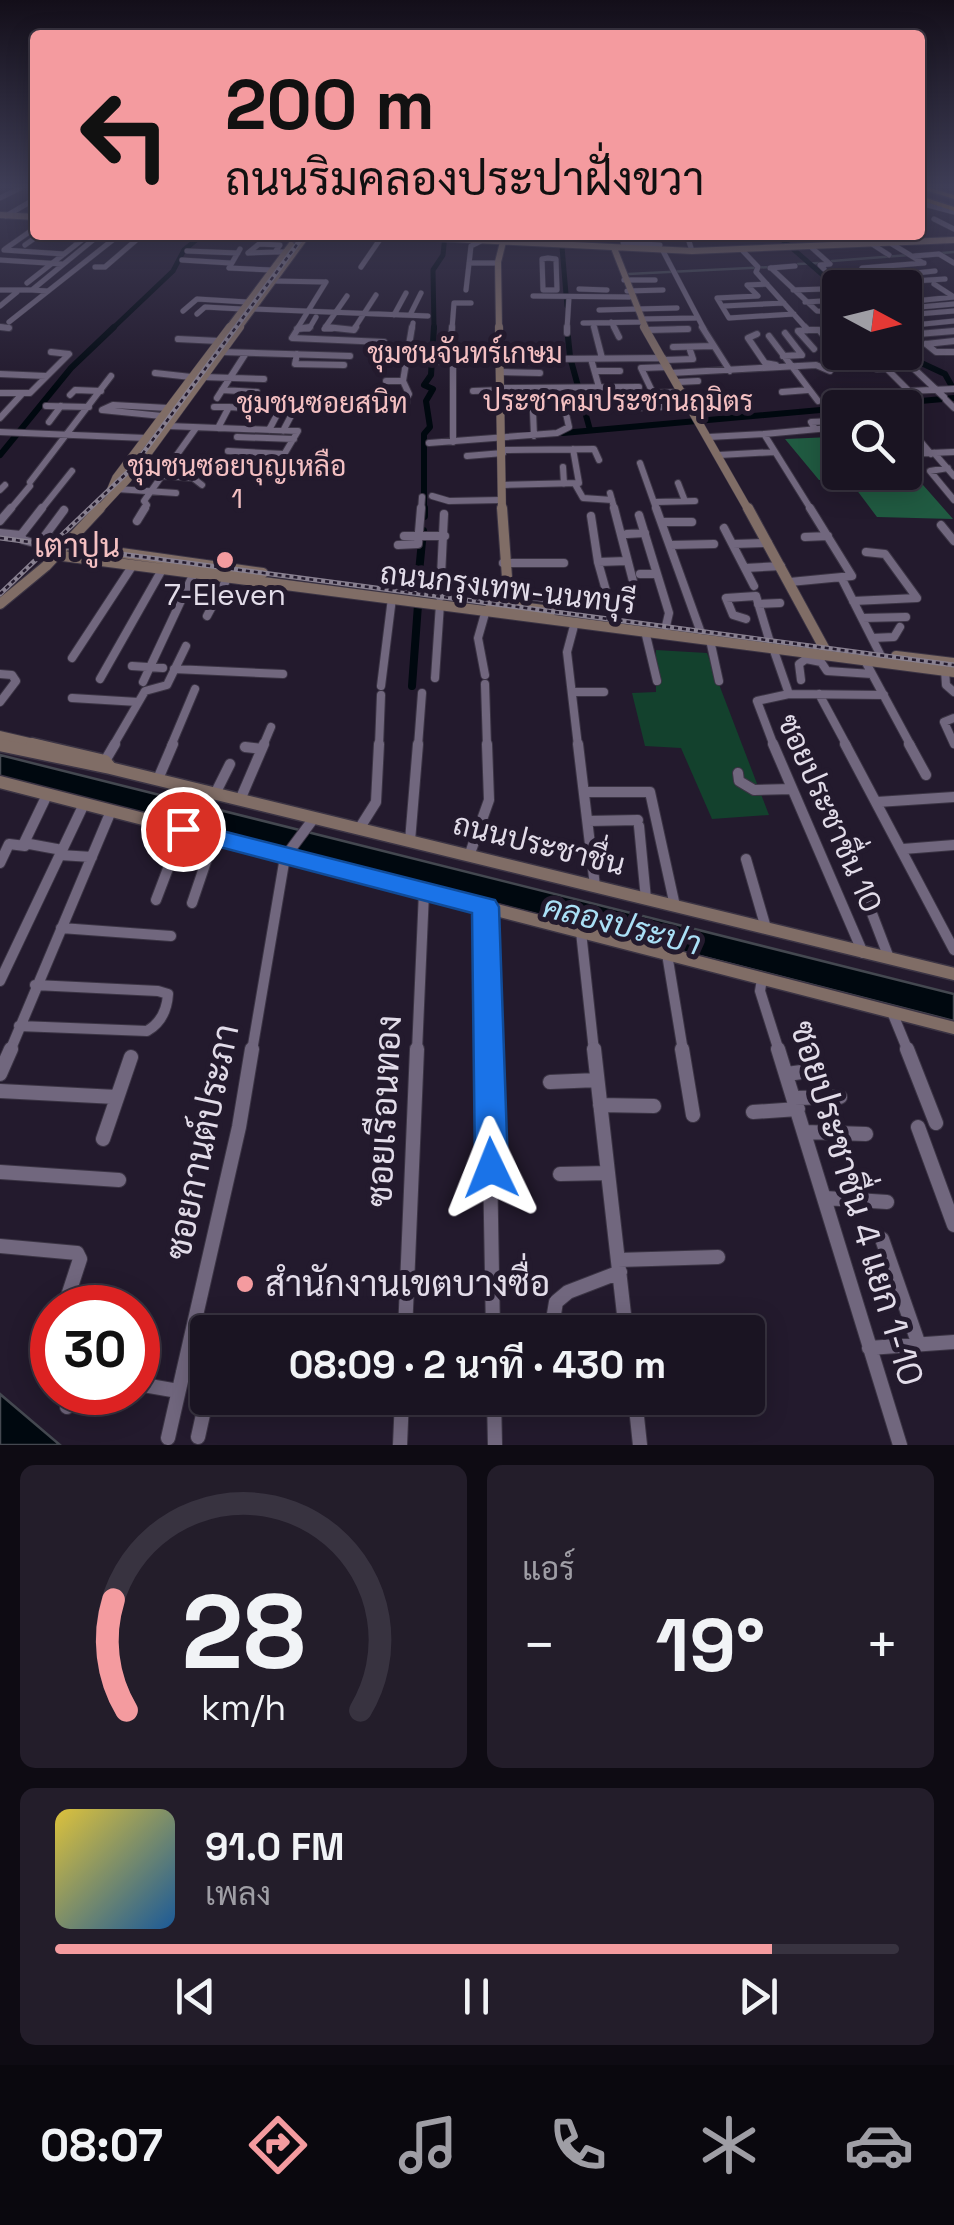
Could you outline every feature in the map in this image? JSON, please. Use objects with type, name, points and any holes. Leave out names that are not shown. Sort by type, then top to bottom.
[{"type":"main road","points":[[269,280],[283,255]]},
{"type":"main road","points":[[0,604],[140,465],[222,352],[248,307],[290,255]]},
{"type":"main road","points":[[500,255],[502,500],[508,605]]},
{"type":"main road","points":[[616,255],[641,321],[828,651]]},
{"type":"main road","points":[[113,492],[116,478],[218,341],[231,332]]},
{"type":"main road","points":[[165,412],[174,417]]},
{"type":"main road","name":"ถนนกรุงเทพ-นนทบุรี","points":[[59,547],[133,565],[392,598],[508,605],[700,630],[771,644]]},
{"type":"main road","name":"ถนนกรุงเทพ-นนทบุรี","points":[[59,547],[441,600],[486,610],[710,640],[880,654],[951,668]]},
{"type":"main road","name":"ถนนกรุงเทพ-นนทบุรี","points":[[828,651],[864,660],[951,668]]},
{"type":"main road","name":"ถนนประชาชื่น","points":[[0,736],[240,800],[954,974]]},
{"type":"main road","name":"ถนนประชาชื่น","points":[[0,745],[108,764]]},
{"type":"main road","points":[[0,782],[954,1028]]},
{"type":"street","points":[[9,255],[83,265]]},
{"type":"street","points":[[30,286],[62,255]]},
{"type":"street","points":[[3,302],[75,255]]},
{"type":"street","points":[[0,327],[94,255]]},
{"type":"street","points":[[94,267],[105,267],[118,255]]},
{"type":"street","points":[[236,255],[229,268],[272,270]]},
{"type":"street","points":[[361,267],[369,255]]},
{"type":"street","points":[[466,290],[470,255]]},
{"type":"street","points":[[664,255],[696,318],[730,371]]},
{"type":"street","points":[[747,255],[772,276]]},
{"type":"street","points":[[820,255],[829,264]]},
{"type":"street","points":[[889,255],[902,265]]},
{"type":"street","points":[[913,255],[954,285]]},
{"type":"street","points":[[548,258],[556,259],[556,290],[544,290],[542,259],[548,258]]},
{"type":"street","points":[[877,258],[888,266]]},
{"type":"street","points":[[182,260],[230,263]]},
{"type":"street","points":[[469,263],[498,263]]},
{"type":"street","points":[[864,270],[924,263]]},
{"type":"street","points":[[922,277],[954,265]]},
{"type":"street","points":[[759,268],[794,266]]},
{"type":"street","points":[[759,268],[756,272],[808,330]]},
{"type":"street","points":[[771,268],[807,304],[822,312]]},
{"type":"street","points":[[922,274],[954,274]]},
{"type":"street","points":[[269,280],[326,282]]},
{"type":"street","points":[[624,280],[656,280]]},
{"type":"street","points":[[326,282],[292,338],[384,342]]},
{"type":"street","points":[[767,284],[747,285],[758,296],[717,298],[729,318],[794,314]]},
{"type":"street","points":[[934,284],[954,302]]},
{"type":"street","points":[[30,286],[48,291]]},
{"type":"street","points":[[533,296],[583,297],[679,286]]},
{"type":"street","points":[[579,289],[628,293]]},
{"type":"street","points":[[793,290],[822,289]]},
{"type":"street","points":[[0,290],[18,291]]},
{"type":"street","points":[[400,410],[409,391],[403,381],[411,319],[421,292]]},
{"type":"street","points":[[394,314],[406,293]]},
{"type":"street","points":[[683,293],[696,293]]},
{"type":"street","points":[[347,296],[324,329],[354,330],[376,296]]},
{"type":"street","points":[[566,297],[567,333]]},
{"type":"street","points":[[583,297],[586,310]]},
{"type":"street","points":[[183,312],[197,299],[248,307],[394,314],[411,319],[428,316]]},
{"type":"street","points":[[724,306],[822,302]]},
{"type":"street","points":[[922,304],[954,302]]},
{"type":"street","points":[[922,310],[954,302]]},
{"type":"street","points":[[453,442],[454,303],[471,304]]},
{"type":"street","points":[[648,306],[662,332]]},
{"type":"street","points":[[197,314],[205,308],[248,307]]},
{"type":"street","points":[[600,310],[676,308]]},
{"type":"street","points":[[764,316],[770,323]]},
{"type":"street","points":[[0,317],[11,322]]},
{"type":"street","points":[[297,329],[308,330],[316,317]]},
{"type":"street","points":[[583,323],[696,318]]},
{"type":"street","points":[[742,318],[749,326]]},
{"type":"street","points":[[611,322],[620,337]]},
{"type":"street","points":[[924,324],[954,322]]},
{"type":"street","points":[[594,327],[602,358]]},
{"type":"street","points":[[648,330],[688,329]]},
{"type":"street","points":[[814,349],[798,331],[822,334]]},
{"type":"street","points":[[922,334],[954,331]]},
{"type":"street","points":[[782,356],[802,354],[785,332]]},
{"type":"street","points":[[756,334],[748,338],[765,364],[790,367]]},
{"type":"street","points":[[769,336],[818,401]]},
{"type":"street","points":[[178,339],[218,341]]},
{"type":"street","points":[[954,341],[926,344],[938,353],[954,352]]},
{"type":"street","points":[[674,348],[714,346]]},
{"type":"street","points":[[632,372],[692,359],[690,350]]},
{"type":"street","points":[[0,393],[30,393],[69,354],[51,352]]},
{"type":"street","points":[[222,352],[350,356]]},
{"type":"street","points":[[245,408],[215,402],[246,352]]},
{"type":"street","points":[[297,354],[295,364],[344,365]]},
{"type":"street","points":[[592,358],[599,387]]},
{"type":"street","points":[[406,361],[602,358],[730,371],[820,365],[830,371]]},
{"type":"street","points":[[761,370],[768,379]]},
{"type":"street","points":[[888,370],[909,390]]},
{"type":"street","points":[[914,370],[954,408]]},
{"type":"street","points":[[595,371],[620,371]]},
{"type":"street","points":[[501,372],[540,373]]},
{"type":"street","points":[[642,372],[653,393],[683,392]]},
{"type":"street","points":[[154,373],[191,378]]},
{"type":"street","points":[[0,374],[46,376]]},
{"type":"street","points":[[0,521],[112,376]]},
{"type":"street","points":[[204,377],[264,379]]},
{"type":"street","points":[[386,380],[403,381]]},
{"type":"street","points":[[678,382],[698,381]]},
{"type":"street","points":[[472,391],[639,387]]},
{"type":"street","points":[[532,388],[534,436]]},
{"type":"street","points":[[922,391],[952,389]]},
{"type":"street","points":[[70,395],[75,390],[101,390]]},
{"type":"street","points":[[222,390],[257,392]]},
{"type":"street","points":[[782,392],[808,390]]},
{"type":"street","points":[[0,418],[22,394]]},
{"type":"street","points":[[467,456],[568,429],[562,396]]},
{"type":"street","points":[[630,396],[635,408],[709,408]]},
{"type":"street","points":[[46,406],[121,402]]},
{"type":"street","points":[[378,402],[406,402]]},
{"type":"street","points":[[112,405],[165,412],[102,410],[112,405]]},
{"type":"street","points":[[49,422],[62,406]]},
{"type":"street","points":[[218,428],[229,407]]},
{"type":"street","points":[[655,408],[660,417]]},
{"type":"street","points":[[269,430],[280,409]]},
{"type":"street","points":[[284,431],[292,414]]},
{"type":"street","points":[[168,426],[218,428],[294,439]]},
{"type":"street","points":[[709,437],[822,427]]},
{"type":"street","points":[[136,521],[147,506],[144,500],[154,492],[196,428]]},
{"type":"street","points":[[238,433],[298,431],[276,468]]},
{"type":"street","points":[[0,432],[146,438]]},
{"type":"street","points":[[224,460],[238,433]]},
{"type":"street","points":[[764,434],[852,576],[790,582]]},
{"type":"street","points":[[429,444],[594,450],[599,460]]},
{"type":"street","points":[[922,446],[952,473]]},
{"type":"street","points":[[502,485],[580,482],[573,449]]},
{"type":"street","points":[[228,451],[284,454]]},
{"type":"street","points":[[720,455],[775,452]]},
{"type":"street","points":[[922,455],[954,452]]},
{"type":"street","points":[[640,463],[700,630]]},
{"type":"street","points":[[140,465],[171,467]]},
{"type":"street","points":[[563,467],[564,484]]},
{"type":"street","points":[[952,473],[930,471],[954,500]]},
{"type":"street","points":[[21,535],[72,472]]},
{"type":"street","points":[[164,476],[193,478],[202,485]]},
{"type":"street","points":[[678,483],[685,502]]},
{"type":"street","points":[[576,484],[582,498],[611,497],[634,585]]},
{"type":"street","points":[[113,492],[176,494]]},
{"type":"street","points":[[432,496],[449,501],[502,500]]},
{"type":"street","points":[[398,546],[417,546],[422,497]]},
{"type":"street","points":[[656,502],[695,501]]},
{"type":"street","points":[[59,547],[44,537],[64,510]]},
{"type":"street","points":[[435,678],[444,514]]},
{"type":"street","points":[[640,515],[668,612],[666,626]]},
{"type":"street","points":[[590,516],[614,620]]},
{"type":"street","points":[[664,522],[692,522]]},
{"type":"street","points":[[941,525],[953,539]]},
{"type":"street","points":[[724,528],[754,586]]},
{"type":"street","points":[[0,532],[59,547]]},
{"type":"street","points":[[627,534],[644,533]]},
{"type":"street","points":[[404,536],[444,536]]},
{"type":"street","points":[[805,537],[828,536]]},
{"type":"street","points":[[733,544],[768,543]]},
{"type":"street","points":[[670,544],[714,544]]},
{"type":"street","points":[[853,601],[916,598],[884,554],[866,552]]},
{"type":"street","points":[[598,562],[628,561]]},
{"type":"street","points":[[504,563],[564,563]]},
{"type":"street","points":[[72,658],[133,565]]},
{"type":"street","points":[[745,568],[781,566]]},
{"type":"street","points":[[100,680],[163,568]]},
{"type":"street","points":[[143,682],[194,572]]},
{"type":"street","points":[[640,574],[656,574]]},
{"type":"street","points":[[207,616],[228,577]]},
{"type":"street","points":[[842,579],[880,654]]},
{"type":"street","points":[[536,597],[539,583]]},
{"type":"street","points":[[505,592],[564,601]]},
{"type":"street","points":[[746,619],[733,615],[726,598],[756,596],[789,694]]},
{"type":"street","points":[[360,828],[376,802],[381,691],[392,598]]},
{"type":"street","points":[[758,604],[780,603]]},
{"type":"street","points":[[469,856],[489,800],[485,679],[478,638],[486,610]]},
{"type":"street","points":[[862,618],[906,617]]},
{"type":"street","points":[[575,622],[567,652],[595,886]]},
{"type":"street","points":[[872,638],[894,636],[900,627]]},
{"type":"street","points":[[645,631],[657,681]]},
{"type":"street","points":[[710,640],[720,681]]},
{"type":"street","points":[[108,764],[138,702],[146,691],[164,688],[186,646]]},
{"type":"street","points":[[802,680],[799,664],[806,659],[821,662],[828,671],[872,674]]},
{"type":"street","points":[[864,660],[926,775]]},
{"type":"street","points":[[132,666],[163,668]]},
{"type":"street","points":[[951,668],[946,685],[954,692]]},
{"type":"street","points":[[174,669],[283,674]]},
{"type":"street","points":[[0,674],[12,675],[16,680],[0,702]]},
{"type":"street","points":[[158,779],[195,690]]},
{"type":"street","points":[[572,692],[604,692]]},
{"type":"street","points":[[410,841],[422,694]]},
{"type":"street","name":"ซอยประชาชื่น 10","points":[[862,953],[756,705],[757,701],[789,694],[884,695]]},
{"type":"street","points":[[819,694],[954,950]]},
{"type":"street","points":[[72,698],[138,702]]},
{"type":"street","points":[[954,718],[944,722],[954,744]]},
{"type":"street","points":[[240,800],[270,727]]},
{"type":"street","points":[[245,747],[262,749]]},
{"type":"street","points":[[216,794],[230,764]]},
{"type":"street","points":[[738,774],[739,781],[754,790],[792,789]]},
{"type":"street","points":[[584,792],[650,792],[675,906]]},
{"type":"street","points":[[25,846],[24,840],[47,795]]},
{"type":"street","points":[[876,802],[954,797]]},
{"type":"street","points":[[0,981],[84,804]]},
{"type":"street","points":[[0,1074],[111,811]]},
{"type":"street","points":[[287,854],[314,818]]},
{"type":"street","points":[[588,821],[639,823],[646,899]]},
{"type":"street","points":[[156,900],[183,829]]},
{"type":"street","points":[[192,903],[214,838]]},
{"type":"street","points":[[0,863],[9,844],[92,858]]},
{"type":"street","points":[[903,849],[954,844]]},
{"type":"street","name":"ซอยกานต์ประภา","points":[[168,1438],[240,1128],[287,854]]},
{"type":"street","points":[[746,859],[766,928]]},
{"type":"street","points":[[863,890],[888,958]]},
{"type":"street","name":"ซอยเรือนทอง","points":[[405,1315],[424,892]]},
{"type":"street","points":[[485,907],[494,1315]]},
{"type":"street","points":[[62,928],[170,936]]},
{"type":"street","points":[[581,932],[624,1315]]},
{"type":"street","points":[[667,954],[692,1114]]},
{"type":"street","name":"ซอยประชาชื่น 4 แยก 1-10","points":[[762,979],[760,991],[900,1445]]},
{"type":"street","points":[[19,1026],[147,1031],[156,1027],[169,1000],[163,992],[36,985]]},
{"type":"street","points":[[892,1012],[936,1123]]},
{"type":"street","points":[[103,1140],[131,1057]]},
{"type":"street","points":[[786,1074],[816,1070]]},
{"type":"street","points":[[550,1082],[597,1080]]},
{"type":"street","points":[[0,1090],[116,1097]]},
{"type":"street","points":[[753,1112],[840,1097]]},
{"type":"street","points":[[600,1105],[654,1106]]},
{"type":"street","points":[[918,1128],[954,1226]]},
{"type":"street","points":[[806,1132],[866,1134]]},
{"type":"street","points":[[0,1172],[120,1180]]},
{"type":"street","points":[[560,1174],[608,1173]]},
{"type":"street","points":[[825,1198],[887,1202]]},
{"type":"street","points":[[882,1239],[918,1345]]},
{"type":"street","points":[[1,1249],[76,1253],[80,1259],[72,1285]]},
{"type":"street","points":[[553,1315],[556,1302],[619,1266],[718,1257]]},
{"type":"street","points":[[869,1348],[954,1342]]},
{"type":"street","points":[[183,1372],[190,1373]]},
{"type":"street","points":[[160,1388],[178,1392]]},
{"type":"street","points":[[198,1437],[203,1415]]},
{"type":"street","points":[[400,1445],[401,1415]]},
{"type":"street","points":[[494,1415],[494,1445]]},
{"type":"street","points":[[637,1415],[640,1445]]},
{"type":"green space","points":[[822,437],[822,480],[819,480],[785,439]]},
{"type":"green space","points":[[922,484],[953,519],[877,517],[857,490],[922,490]]},
{"type":"green space","points":[[656,650],[707,653],[769,815],[712,819],[681,748],[645,746],[632,693],[656,692]]},
{"type":"water","name":"คลองประปา","points":[[0,755],[954,994],[954,1021],[0,777]]},
{"type":"water","points":[[0,1394],[60,1445],[0,1445]]},
{"type":"waterway","points":[[112,329],[173,271],[181,255]]},
{"type":"waterway","points":[[434,327],[433,270],[443,255]]},
{"type":"waterway","points":[[563,255],[567,306]]},
{"type":"waterway","points":[[800,255],[822,274]]},
{"type":"waterway","points":[[832,261],[903,255]]},
{"type":"waterway","points":[[798,264],[819,263]]},
{"type":"waterway","points":[[628,274],[770,267]]},
{"type":"waterway","points":[[0,455],[71,368],[114,327]]},
{"type":"waterway","points":[[424,516],[424,434],[430,427],[426,401],[433,389],[424,385],[431,375],[434,327]]},
{"type":"waterway","points":[[567,327],[570,357],[590,430]]},
{"type":"waterway","points":[[922,363],[945,374],[954,390]]},
{"type":"waterway","points":[[563,433],[954,398]]},
{"type":"waterway","points":[[417,593],[423,531]]},
{"type":"waterway","points":[[412,686],[418,605]]},
{"type":"railway","points":[[51,545],[132,468],[289,255]]},
{"type":"railway","points":[[0,538],[51,545]]},
{"type":"railway","points":[[0,594],[51,545]]},
{"type":"railway","points":[[51,545],[954,665]]},
{"type":"place","name":"7-Eleven","points":[[225,560]]},
{"type":"place","name":"สำนักงานเขตบางซื่อ","points":[[245,1284]]},
{"type":"district","name":"ชุมชนจันทร์เกษม","points":[[465,353]]},
{"type":"district","name":"ประชาคมประชานฤมิตร","points":[[618,401]]},
{"type":"district","name":"ชุมชนซอยสนิท","points":[[322,403]]},
{"type":"district","name":"ชุมชนซอยบุญเหลือ 1","points":[[237,482]]},
{"type":"district","name":"เตาปูน","points":[[77,546]]},
{"type":"route","points":[[183,829],[485,907],[491,1168]]}]
